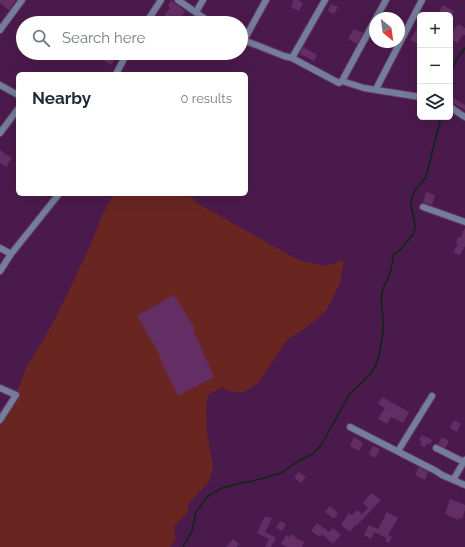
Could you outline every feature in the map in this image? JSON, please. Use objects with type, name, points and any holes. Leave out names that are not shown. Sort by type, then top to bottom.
[{"type":"street","points":[[0,30],[22,0]]},
{"type":"street","points":[[151,16],[161,0]]},
{"type":"street","points":[[178,0],[201,16]]},
{"type":"street","points":[[196,12],[203,0]]},
{"type":"street","points":[[248,31],[266,0]]},
{"type":"street","points":[[292,58],[325,0]]},
{"type":"street","points":[[379,12],[386,0]]},
{"type":"street","points":[[376,89],[422,0]]},
{"type":"street","points":[[342,81],[369,30]]},
{"type":"street","points":[[248,42],[292,58],[339,83],[342,81],[364,88],[417,96]]},
{"type":"street","points":[[117,72],[123,60]]},
{"type":"street","points":[[0,85],[16,94]]},
{"type":"street","points":[[453,109],[465,117]]},
{"type":"street","points":[[0,133],[16,112]]},
{"type":"street","points":[[0,271],[11,254],[57,196]]},
{"type":"street","points":[[423,207],[465,222]]},
{"type":"street","points":[[0,248],[11,254]]},
{"type":"street","points":[[0,388],[16,396],[0,420]]},
{"type":"street","points":[[398,451],[432,396]]},
{"type":"street","points":[[350,427],[436,470],[442,475],[465,485]]},
{"type":"street","points":[[436,448],[464,461],[453,480]]},
{"type":"shaded area","points":[[113,196],[190,196],[197,203],[298,260],[325,266],[344,260],[340,283],[326,311],[307,327],[288,339],[257,384],[244,392],[233,392],[221,387],[208,395],[206,413],[207,433],[213,468],[208,483],[187,505],[189,511],[174,526],[176,540],[170,547],[0,547],[0,420],[16,395],[26,368],[61,307],[91,244],[101,217]]},
{"type":"building","points":[[0,0],[16,0],[9,10],[0,3]]},
{"type":"building","points":[[171,0],[185,11],[182,16],[164,16],[170,8],[168,6]]},
{"type":"building","points":[[294,0],[298,0],[303,3],[299,11],[291,7]]},
{"type":"building","points":[[331,4],[338,7],[334,14],[328,11]]},
{"type":"building","points":[[443,5],[454,11],[453,13],[439,12]]},
{"type":"building","points":[[458,24],[465,28],[465,35],[463,35],[457,43],[453,41],[453,32]]},
{"type":"building","points":[[354,29],[363,33],[357,44],[348,39]]},
{"type":"building","points":[[416,30],[417,30],[417,44],[410,40]]},
{"type":"building","points":[[303,47],[317,55],[314,61],[300,54]]},
{"type":"building","points":[[103,60],[114,60],[111,65]]},
{"type":"building","points":[[453,98],[465,105],[465,110],[453,103]]},
{"type":"building","points":[[0,150],[12,158],[6,167],[0,163]]},
{"type":"building","points":[[426,192],[435,195],[432,205],[423,203]]},
{"type":"building","points":[[465,228],[465,246],[460,255],[453,252],[458,244],[456,243],[458,237],[460,238]]},
{"type":"building","points":[[174,295],[195,329],[193,330],[214,377],[178,396],[159,356],[160,355],[137,316]]},
{"type":"building","points":[[382,397],[409,412],[403,423],[391,417],[387,424],[378,419],[385,408],[378,404]]},
{"type":"building","points":[[454,420],[461,424],[457,432],[450,428]]},
{"type":"building","points":[[422,435],[432,440],[430,445],[427,443],[425,447],[420,445],[422,441],[419,440]]},
{"type":"building","points":[[354,437],[363,443],[359,451],[350,446]]},
{"type":"building","points":[[442,437],[449,441],[445,448],[438,444]]},
{"type":"building","points":[[373,446],[380,449],[375,458],[369,454]]},
{"type":"building","points":[[419,467],[428,472],[425,480],[415,475]]},
{"type":"building","points":[[299,472],[306,477],[301,483],[294,477]]},
{"type":"building","points":[[371,493],[381,500],[356,526],[355,525],[350,532],[341,525],[349,513],[352,515],[357,510],[362,514],[368,508],[363,503]]},
{"type":"building","points":[[450,499],[465,505],[462,519],[459,518],[458,520],[445,514]]},
{"type":"building","points":[[330,506],[338,513],[334,519],[325,512]]},
{"type":"building","points":[[387,512],[398,518],[388,535],[392,537],[389,543],[385,541],[387,538],[374,532],[371,539],[364,535],[369,525],[378,529]]},
{"type":"building","points":[[265,516],[272,518],[265,532],[276,538],[271,547],[265,547],[269,539],[257,533]]},
{"type":"building","points":[[280,521],[286,524],[282,531],[276,528]]},
{"type":"building","points":[[317,523],[329,532],[333,528],[341,535],[333,544],[322,534],[320,537],[311,531]]},
{"type":"building","points":[[292,534],[295,538],[304,542],[302,547],[287,547],[281,544],[286,535],[290,537]]},
{"type":"building","points":[[233,539],[239,544],[236,547],[226,547]]},
{"type":"waterway","points":[[453,68],[456,60],[465,48]]},
{"type":"waterway","points":[[183,547],[192,531],[196,512],[208,496],[222,488],[281,473],[314,453],[322,444],[350,393],[368,377],[375,367],[379,356],[383,332],[382,291],[390,273],[394,254],[399,251],[414,233],[415,225],[411,205],[412,197],[416,189],[426,177],[440,120]]}]
